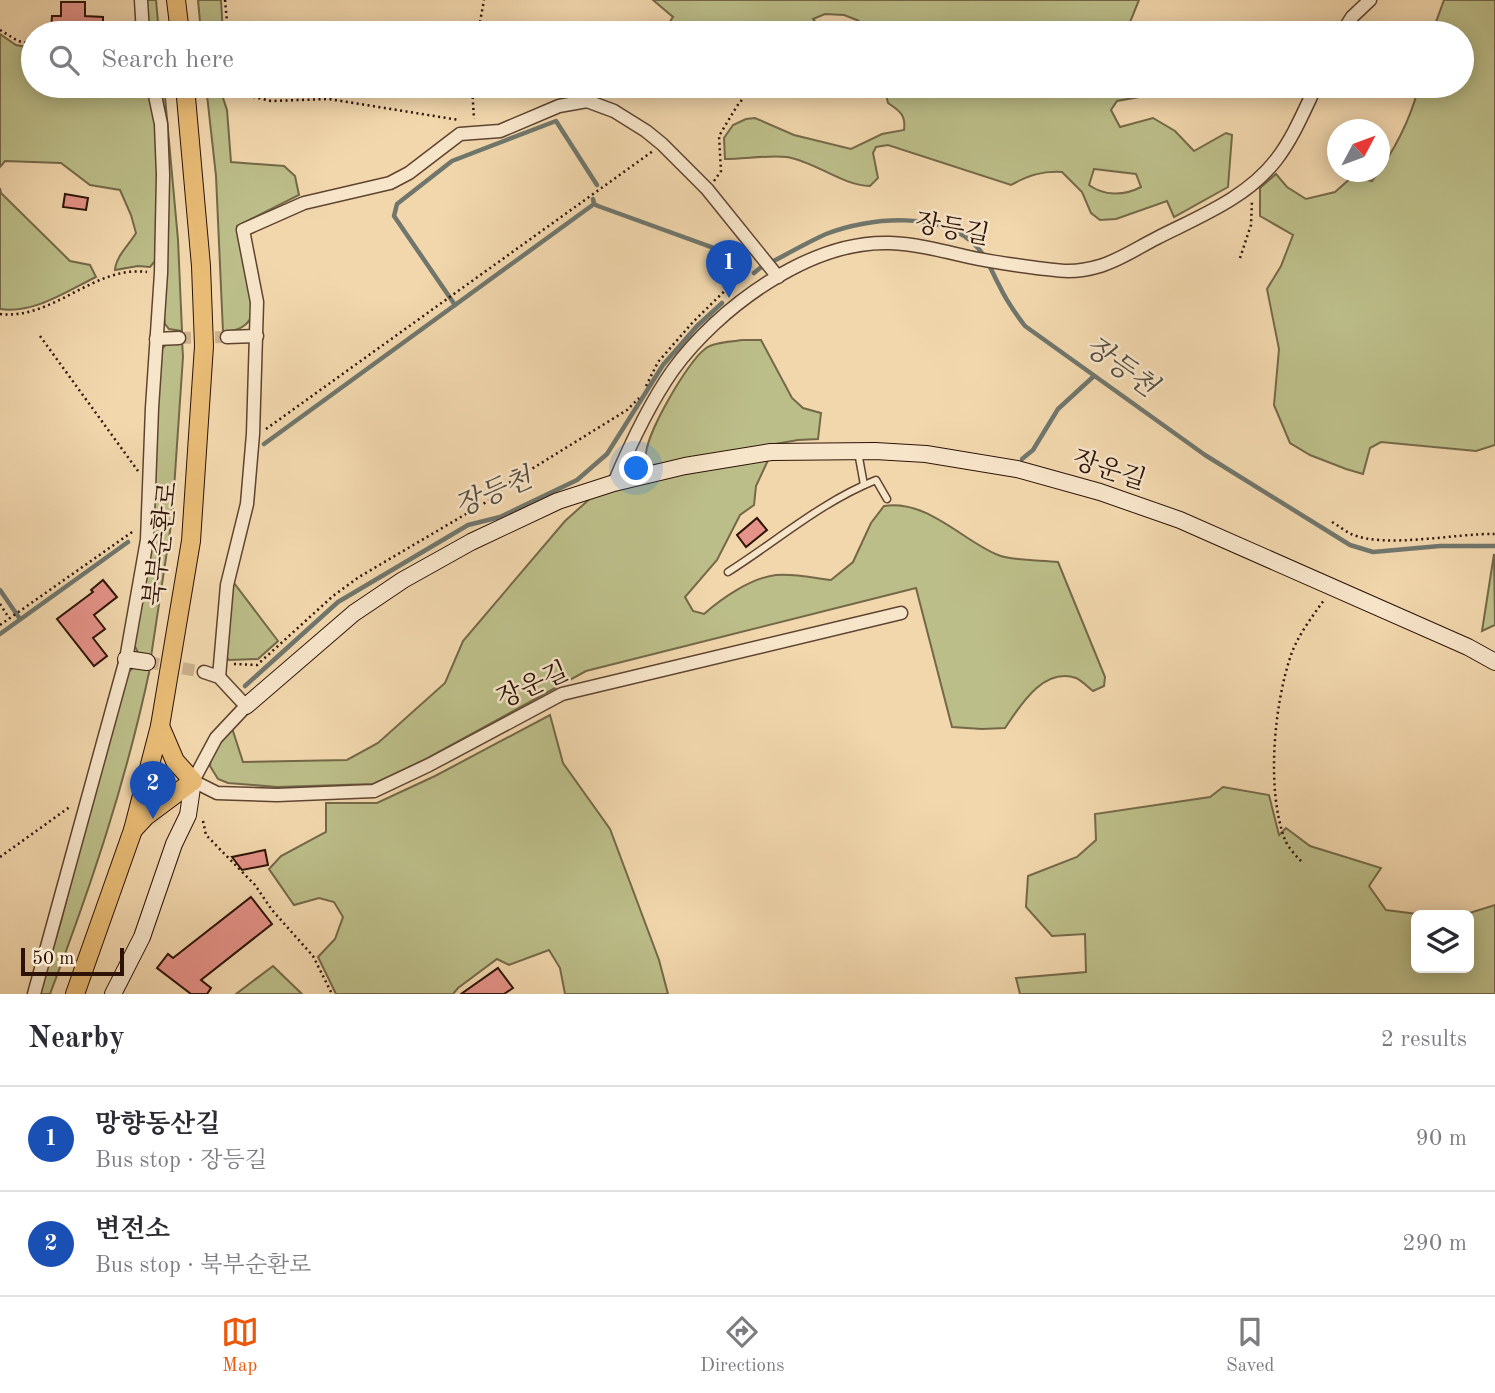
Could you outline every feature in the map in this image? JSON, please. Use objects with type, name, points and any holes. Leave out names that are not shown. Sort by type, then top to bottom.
[{"type":"main road","points":[[176,0],[179,21]]},
{"type":"main road","name":"북부순환로","points":[[75,994],[133,830],[160,726],[191,541],[204,346],[201,266],[186,98]]},
{"type":"main road","points":[[133,830],[193,781],[175,761],[160,726]]},
{"type":"street","points":[[141,0],[142,21]]},
{"type":"street","points":[[1350,21],[1370,0]]},
{"type":"street","points":[[34,994],[126,659],[147,540],[161,273],[163,175],[161,124],[156,98]]},
{"type":"street","name":"장등길","points":[[614,483],[629,447],[673,370],[708,331],[754,291],[767,264],[810,260],[861,245],[889,243],[1067,271],[1100,266],[1223,204],[1255,183],[1276,161],[1310,98]]},
{"type":"street","points":[[219,677],[225,598],[247,504],[253,435],[257,302],[243,230],[304,203],[390,183],[409,173],[460,134],[500,131],[559,106],[587,101],[614,111],[662,144],[707,188],[767,264]]},
{"type":"street","points":[[227,337],[257,336]]},
{"type":"street","points":[[156,339],[179,338]]},
{"type":"street","name":"장운길","points":[[113,994],[142,937],[174,845],[188,815],[193,781],[216,738],[246,706],[334,629],[403,580],[471,542],[558,501],[614,483],[771,452],[858,451],[926,454],[1017,468],[1100,492],[1180,520],[1468,647],[1495,662]]},
{"type":"street","name":"장운길","points":[[193,781],[217,793],[374,791],[429,765],[562,694],[901,613]]},
{"type":"street","points":[[126,659],[147,662]]},
{"type":"street","points":[[204,672],[219,677],[246,706]]},
{"type":"lane","points":[[858,451],[864,485]]},
{"type":"lane","points":[[728,572],[768,547],[820,507],[864,485],[876,480],[887,499]]},
{"type":"path","points":[[225,0],[227,21]]},
{"type":"path","points":[[480,21],[484,0]]},
{"type":"path","points":[[0,30],[21,42]]},
{"type":"path","points":[[260,98],[329,99],[457,119],[476,133]]},
{"type":"path","points":[[473,98],[476,133]]},
{"type":"path","points":[[707,188],[722,171],[719,136],[743,98]]},
{"type":"path","points":[[253,435],[265,430],[662,144]]},
{"type":"path","points":[[1240,258],[1251,225],[1252,199],[1247,188]]},
{"type":"path","points":[[219,677],[229,664],[257,665],[359,576],[488,501],[509,483],[627,410],[641,396],[658,362],[693,322],[748,267],[767,264]]},
{"type":"path","points":[[0,314],[18,315],[36,311],[116,274],[138,271],[161,273]]},
{"type":"path","points":[[40,336],[137,470],[150,478]]},
{"type":"path","points":[[0,625],[148,520]]},
{"type":"path","points":[[1332,522],[1353,534],[1373,539],[1410,540],[1495,534]]},
{"type":"path","points":[[1301,861],[1285,842],[1276,808],[1273,763],[1291,653],[1332,588]]},
{"type":"path","points":[[0,604],[11,617]]},
{"type":"path","points":[[0,857],[76,803],[85,801]]},
{"type":"path","points":[[201,813],[206,835],[255,886],[313,956],[332,994]]},
{"type":"green space","points":[[146,0],[156,0],[158,21],[147,21]]},
{"type":"green space","points":[[198,0],[221,0],[222,21],[200,21]]},
{"type":"green space","points":[[653,0],[1139,0],[1130,21],[859,21],[844,15],[825,14],[813,19],[815,21],[670,21],[673,17]]},
{"type":"green space","points":[[1444,0],[1495,0],[1495,445],[1476,451],[1381,442],[1370,448],[1363,474],[1310,455],[1290,443],[1274,405],[1279,349],[1267,289],[1281,266],[1293,235],[1260,216],[1260,188],[1276,174],[1287,187],[1306,199],[1335,192],[1346,182],[1390,182],[1390,154],[1415,98],[1474,98],[1474,21],[1436,21]]},
{"type":"green space","points":[[0,34],[21,46],[21,98],[150,98],[158,175],[155,261],[150,267],[115,270],[120,255],[136,233],[120,190],[90,185],[61,163],[5,161],[0,167]]},
{"type":"green space","points":[[158,98],[165,98],[178,240],[182,331],[169,329],[163,313]]},
{"type":"green space","points":[[207,98],[223,98],[227,110],[231,162],[284,166],[295,176],[299,195],[237,226],[253,306],[251,318],[245,325],[223,332],[216,176]]},
{"type":"green space","points":[[887,98],[1134,98],[1117,101],[1111,110],[1120,127],[1153,118],[1175,131],[1194,151],[1226,133],[1232,135],[1228,187],[1174,217],[1167,201],[1116,219],[1100,220],[1091,213],[1082,192],[1062,172],[1036,174],[1011,185],[888,145],[876,147],[873,153],[878,178],[870,186],[849,182],[808,163],[787,157],[725,159],[724,138],[733,125],[746,119],[755,118],[794,135],[851,149],[882,134],[904,130],[904,121],[896,108],[888,103]],"holes":[[[1094,169],[1136,174],[1141,187],[1114,194],[1089,185]]]},
{"type":"green space","points":[[0,188],[1,193],[70,261],[90,265],[96,277],[38,305],[13,310],[0,309]]},
{"type":"green space","points":[[171,339],[182,340],[183,357],[172,518],[151,657],[138,653],[133,642],[159,352]]},
{"type":"green space","points":[[742,340],[761,340],[792,398],[803,408],[821,413],[818,439],[798,440],[653,465],[649,463],[646,458],[647,448],[659,418],[697,356],[708,347]]},
{"type":"green space","points":[[769,458],[756,486],[754,505],[740,515],[717,560],[685,597],[693,611],[704,614],[737,590],[766,577],[789,575],[831,580],[853,562],[871,523],[884,506],[900,506],[930,515],[998,555],[1058,562],[1105,677],[1104,686],[1093,691],[1076,678],[1053,678],[1043,683],[1025,700],[1005,728],[952,727],[916,588],[586,671],[426,759],[373,784],[277,787],[228,783],[218,779],[210,766],[218,741],[232,728],[243,762],[347,760],[378,743],[445,683],[463,641],[565,521],[594,495],[614,486]]},
{"type":"green space","points":[[1494,554],[1495,625],[1482,631]]},
{"type":"green space","points":[[231,579],[278,641],[258,659],[229,660],[225,656]]},
{"type":"green space","points":[[135,666],[150,668],[119,793],[80,914],[50,994],[39,994],[61,921],[124,676]]},
{"type":"green space","points":[[550,715],[563,763],[610,829],[659,960],[668,994],[565,994],[560,968],[549,950],[509,965],[497,959],[453,994],[336,994],[318,957],[335,939],[343,917],[334,902],[319,898],[294,905],[269,869],[281,856],[326,832],[326,803],[377,803],[435,776]]},
{"type":"green space","points":[[1223,787],[1269,795],[1279,835],[1286,828],[1310,846],[1381,868],[1369,886],[1386,910],[1411,913],[1411,973],[1474,973],[1474,912],[1495,905],[1495,994],[1020,994],[1016,978],[1086,972],[1085,934],[1052,936],[1026,907],[1028,876],[1077,857],[1096,840],[1095,814],[1210,797]]},
{"type":"green space","points":[[273,966],[302,994],[236,994]]},
{"type":"building","points":[[61,2],[85,2],[85,16],[103,17],[103,21],[52,21],[52,16],[61,16]]},
{"type":"building","points":[[65,194],[88,198],[86,210],[63,207]]},
{"type":"building","points":[[757,518],[767,530],[746,547],[737,535]]},
{"type":"building","points":[[103,580],[117,597],[94,615],[105,629],[93,638],[107,656],[94,666],[57,619],[93,592],[91,590]]},
{"type":"building","points":[[265,850],[268,865],[242,870],[232,857]]},
{"type":"building","points":[[251,897],[272,924],[201,980],[211,988],[207,994],[191,994],[157,968],[168,954],[173,958]]},
{"type":"building","points":[[498,968],[513,988],[504,994],[461,994]]},
{"type":"waterway","points":[[455,305],[394,216],[397,204],[452,161],[556,121],[597,185]]},
{"type":"waterway","points":[[593,199],[598,206],[747,260]]},
{"type":"waterway","points":[[264,444],[594,204]]},
{"type":"waterway","name":"장등천","points":[[754,273],[810,242],[843,228],[905,220],[946,227],[978,248],[1025,326],[1205,455],[1350,545],[1373,552],[1440,546],[1495,546]]},
{"type":"waterway","name":"장등천","points":[[245,686],[338,602],[468,525],[500,517],[577,480],[607,454],[663,365],[697,326],[722,303]]},
{"type":"waterway","points":[[1022,459],[1033,450],[1058,409],[1094,376]]},
{"type":"waterway","points":[[0,634],[128,542]]},
{"type":"waterway","points":[[0,590],[20,619]]},
{"type":"tunnel","points":[[179,338],[227,337]]},
{"type":"tunnel","points":[[147,662],[204,672]]},
{"type":"place","name":"망향동산길","points":[[729,298]]},
{"type":"place","name":"변전소","points":[[153,819]]}]
